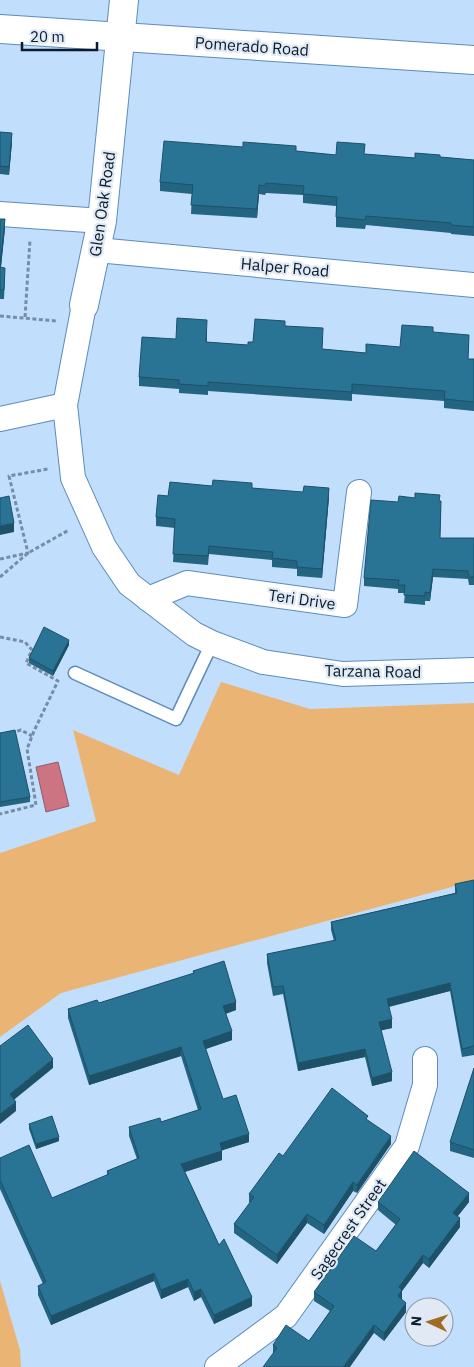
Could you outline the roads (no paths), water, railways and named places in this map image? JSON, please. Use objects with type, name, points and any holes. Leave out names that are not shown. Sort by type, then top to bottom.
[{"type":"main road","name":"Glen Oak Road","points":[[82,315],[102,221],[124,0]]},
{"type":"main road","name":"Pomerado Road","points":[[0,29],[474,60]]},
{"type":"street","points":[[0,214],[102,221]]},
{"type":"street","name":"Halper Road","points":[[96,250],[474,284]]},
{"type":"street","name":"Glen Oak Road","points":[[65,406],[82,315]]},
{"type":"street","points":[[0,419],[65,406]]},
{"type":"street","name":"Tarzana Road","points":[[65,406],[73,478],[104,547],[129,584],[194,634],[212,643],[263,662],[343,674],[474,670]]},
{"type":"street","name":"Teri Drive","points":[[148,599],[187,583],[345,605],[359,492]]},
{"type":"street","name":"Sagecrest Street","points":[[217,1367],[286,1316],[407,1146],[425,1086],[425,1059]]},
{"type":"lane","points":[[75,674],[176,719],[212,643]]}]
